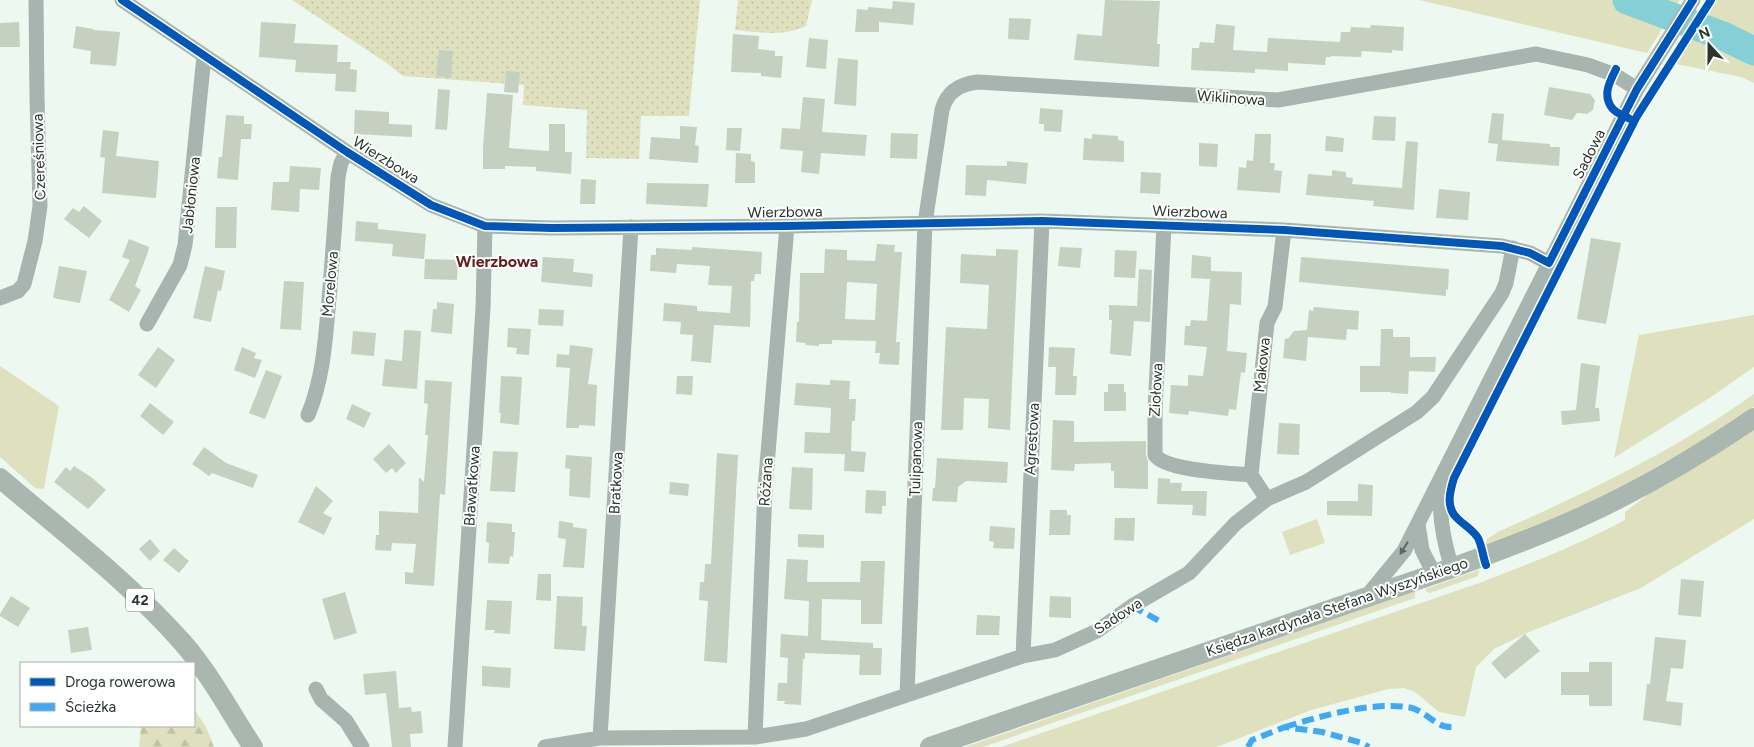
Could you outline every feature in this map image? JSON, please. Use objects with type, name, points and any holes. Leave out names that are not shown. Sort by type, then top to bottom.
[{"type":"main road","name":"Księdza kardynała Stefana Wyszyńskiego","points":[[930,747],[1443,571],[1529,539],[1598,509],[1636,489],[1689,459],[1754,418]]},
{"type":"main road","name":"42","points":[[0,478],[109,571],[146,605],[182,643],[200,666],[253,747]]},
{"type":"street","name":"Czereśniowa","points":[[0,298],[18,291],[24,284],[36,241],[40,206],[36,0]]},
{"type":"street","name":"Wierzbowa","points":[[122,0],[347,152],[431,205],[485,226],[552,228],[787,226],[1042,221],[1164,224],[1284,230],[1494,245],[1513,248]]},
{"type":"street","name":"Sadowa","points":[[1367,596],[1404,551],[1637,89],[1693,0]]},
{"type":"street","name":"Wiklinowa","points":[[925,223],[943,105],[951,92],[972,83],[1278,100],[1536,54],[1588,64],[1615,75],[1637,89]]},
{"type":"street","name":"Jabłoniowa","points":[[147,324],[180,264],[185,245],[204,56]]},
{"type":"street","name":"Morelowa","points":[[308,415],[314,403],[323,359],[338,177],[341,163],[347,152]]},
{"type":"street","name":"Agrestowa","points":[[1023,656],[1042,221]]},
{"type":"street","name":"Tulipanowa","points":[[907,695],[925,223]]},
{"type":"street","name":"Ziołowa","points":[[1164,224],[1154,412],[1155,454],[1161,461],[1168,464],[1196,469],[1251,474]]},
{"type":"street","name":"Bławatkowa","points":[[455,747],[483,308],[485,226]]},
{"type":"street","name":"Różana","points":[[755,737],[765,489],[787,226]]},
{"type":"street","name":"Bratkowa","points":[[600,738],[631,227]]},
{"type":"street","name":"Makowa","points":[[1251,474],[1266,323],[1275,307],[1284,230]]},
{"type":"street","name":"Sadowa","points":[[545,747],[600,738],[755,737],[806,729],[1023,656],[1055,650],[1097,631],[1132,606],[1189,573],[1236,523],[1267,499],[1306,482],[1417,412],[1427,403],[1433,397],[1502,293],[1513,248]]},
{"type":"street","points":[[1513,248],[1530,253],[1549,263]]},
{"type":"street","points":[[1251,474],[1267,499]]},
{"type":"street","name":"Sadowa","points":[[1443,474],[1439,504],[1444,544],[1443,571]]},
{"type":"street","points":[[1418,524],[1422,550],[1443,571]]},
{"type":"street","points":[[316,689],[321,699],[346,721],[362,747]]},
{"type":"green space","points":[[292,0],[700,0],[689,116],[641,116],[639,159],[586,158],[587,110],[523,105],[524,85],[403,76]]},
{"type":"green space","points":[[738,0],[812,0],[806,26],[789,32],[771,33],[735,30]]},
{"type":"green space","points":[[1419,0],[1680,0],[1647,53]]},
{"type":"green space","points":[[1714,0],[1754,0],[1754,83],[1741,77],[1676,64]]},
{"type":"green space","points":[[1754,315],[1754,367],[1714,395],[1614,458],[1639,335]]},
{"type":"green space","points":[[0,366],[59,406],[44,489],[35,488],[0,457]]},
{"type":"green space","points":[[1754,394],[1754,407],[1693,446],[1631,481],[1560,517],[1485,546],[1487,539],[1498,532],[1597,486],[1661,452],[1724,415]]},
{"type":"green space","points":[[1754,427],[1754,519],[1641,588],[1529,632],[1494,649],[1476,667],[1465,717],[1439,712],[1415,692],[1404,688],[1389,689],[1311,710],[1217,747],[1001,747],[1482,582],[1590,538],[1625,520],[1625,512],[1659,486]]},
{"type":"green space","points":[[1317,519],[1325,543],[1290,555],[1282,532]]},
{"type":"green space","points":[[1479,570],[1478,576],[1430,593],[1425,589]]},
{"type":"green space","points":[[1415,591],[1415,598],[983,747],[965,747]]},
{"type":"green space","points":[[195,710],[206,727],[214,747],[139,747],[141,727],[195,727]]},
{"type":"building","points":[[1105,0],[1160,1],[1157,44],[1160,44],[1159,67],[1074,60],[1077,34],[1102,36]]},
{"type":"building","points":[[893,1],[915,3],[913,25],[879,22],[879,32],[855,32],[857,9],[868,10],[868,7],[892,9]]},
{"type":"building","points":[[1009,18],[1031,19],[1029,40],[1008,39]]},
{"type":"building","points":[[19,22],[20,47],[0,47],[0,23]]},
{"type":"building","points":[[261,22],[296,24],[294,43],[338,45],[337,62],[351,62],[350,69],[357,70],[356,92],[335,91],[336,74],[295,72],[296,60],[259,57]]},
{"type":"building","points":[[1216,24],[1235,26],[1233,50],[1267,52],[1268,38],[1340,42],[1341,32],[1350,32],[1351,27],[1370,28],[1371,25],[1404,27],[1403,51],[1392,50],[1392,53],[1362,51],[1361,57],[1331,56],[1326,57],[1325,65],[1288,63],[1288,71],[1255,69],[1255,73],[1191,70],[1192,48],[1199,48],[1200,42],[1214,43]]},
{"type":"building","points":[[76,26],[93,30],[120,32],[116,66],[90,64],[91,51],[73,48]]},
{"type":"building","points":[[733,34],[759,36],[758,49],[775,51],[775,56],[783,56],[781,78],[761,76],[761,73],[731,72]]},
{"type":"building","points":[[809,38],[828,40],[826,69],[806,67]]},
{"type":"building","points":[[439,50],[453,51],[451,78],[436,76]]},
{"type":"building","points":[[838,58],[858,60],[856,106],[834,104]]},
{"type":"building","points":[[506,71],[520,72],[518,93],[504,92]]},
{"type":"building","points":[[1549,87],[1590,94],[1595,100],[1593,110],[1587,114],[1577,113],[1572,120],[1544,115]]},
{"type":"building","points":[[438,89],[450,90],[447,130],[435,129]]},
{"type":"building","points":[[487,93],[513,95],[509,148],[549,151],[549,124],[565,124],[565,152],[572,152],[571,174],[536,171],[536,167],[505,166],[505,169],[483,169]]},
{"type":"building","points":[[803,97],[825,99],[822,132],[867,135],[865,156],[821,153],[819,174],[801,172],[803,151],[780,149],[782,128],[800,129]]},
{"type":"building","points":[[1040,108],[1063,110],[1061,132],[1044,131],[1044,124],[1039,124]]},
{"type":"building","points":[[355,110],[389,112],[389,124],[412,125],[412,137],[354,134]]},
{"type":"building","points":[[1492,113],[1504,114],[1502,140],[1550,144],[1550,147],[1560,147],[1559,166],[1496,161],[1498,144],[1488,143]]},
{"type":"building","points":[[226,115],[244,116],[244,124],[252,124],[251,139],[241,139],[238,180],[217,178],[219,157],[222,157]]},
{"type":"building","points":[[1374,116],[1396,117],[1395,141],[1372,140]]},
{"type":"building","points":[[680,126],[697,127],[695,145],[699,146],[698,163],[649,159],[651,137],[680,139]]},
{"type":"building","points":[[727,128],[742,128],[740,151],[726,150]]},
{"type":"building","points":[[103,130],[119,132],[116,156],[159,161],[156,198],[102,193],[105,158],[100,157]]},
{"type":"building","points":[[891,133],[918,134],[917,159],[890,158]]},
{"type":"building","points":[[1092,134],[1118,136],[1118,140],[1124,141],[1124,162],[1083,160],[1084,138],[1092,139]]},
{"type":"building","points":[[1255,134],[1271,134],[1270,163],[1275,163],[1274,170],[1282,171],[1280,193],[1237,190],[1239,167],[1246,168],[1247,160],[1253,161]]},
{"type":"building","points":[[1326,136],[1344,138],[1343,152],[1325,151]]},
{"type":"building","points":[[1406,141],[1418,142],[1414,210],[1373,206],[1374,201],[1306,195],[1308,174],[1332,176],[1332,170],[1346,172],[1346,177],[1353,178],[1352,184],[1402,188]]},
{"type":"building","points":[[1199,143],[1218,144],[1217,167],[1199,166]]},
{"type":"building","points":[[736,153],[751,154],[751,161],[755,162],[755,183],[735,183]]},
{"type":"building","points":[[1007,161],[1028,163],[1026,184],[987,180],[986,196],[965,195],[966,165],[1007,166]]},
{"type":"building","points":[[290,166],[321,168],[319,190],[300,189],[299,212],[271,210],[273,182],[289,182]]},
{"type":"building","points":[[1141,172],[1161,173],[1160,194],[1140,193]]},
{"type":"building","points":[[581,179],[596,180],[595,204],[580,204]]},
{"type":"building","points":[[647,183],[709,184],[707,207],[646,204]]},
{"type":"building","points":[[1439,189],[1470,192],[1468,220],[1436,218]]},
{"type":"building","points":[[84,206],[102,221],[89,238],[64,219],[73,208],[79,212]]},
{"type":"building","points":[[216,207],[237,207],[236,248],[215,248]]},
{"type":"building","points":[[356,221],[378,223],[378,229],[426,234],[424,259],[392,256],[393,244],[355,241]]},
{"type":"building","points":[[1591,238],[1621,243],[1606,324],[1577,319]]},
{"type":"building","points":[[129,239],[149,247],[135,286],[141,290],[129,312],[109,300],[130,260],[122,257]]},
{"type":"building","points":[[877,244],[895,245],[894,252],[902,252],[896,342],[900,342],[899,365],[879,364],[880,353],[875,353],[876,341],[832,340],[832,344],[819,344],[819,346],[796,342],[797,322],[799,322],[800,273],[824,273],[825,249],[847,250],[847,260],[875,261]],"holes":[[[847,282],[877,284],[875,320],[845,319]]]},
{"type":"building","points":[[692,247],[762,252],[761,274],[755,274],[754,281],[751,281],[750,327],[714,325],[711,363],[691,361],[693,335],[680,334],[681,322],[663,321],[664,303],[697,306],[697,311],[730,313],[732,286],[708,285],[710,266],[677,264],[676,273],[650,271],[651,255],[656,255],[656,248],[692,250]]},
{"type":"building","points":[[1060,247],[1082,248],[1080,268],[1058,266]]},
{"type":"building","points":[[996,249],[1018,250],[1010,430],[988,428],[989,399],[964,398],[963,430],[941,430],[946,327],[987,329],[989,285],[960,283],[961,254],[996,256]]},
{"type":"building","points":[[1115,250],[1137,251],[1135,278],[1114,277]]},
{"type":"building","points":[[1192,255],[1211,257],[1211,271],[1242,272],[1241,305],[1230,304],[1227,351],[1247,353],[1245,373],[1241,372],[1236,410],[1229,409],[1228,416],[1189,411],[1188,415],[1169,413],[1171,385],[1188,386],[1188,375],[1203,376],[1207,347],[1184,345],[1185,326],[1190,326],[1191,320],[1207,321],[1210,279],[1191,278]]},
{"type":"building","points":[[543,257],[574,259],[573,272],[593,274],[592,287],[541,282]]},
{"type":"building","points":[[1301,257],[1449,269],[1448,290],[1446,289],[1446,296],[1299,282]]},
{"type":"building","points":[[425,259],[458,260],[457,280],[424,279]]},
{"type":"building","points":[[59,266],[87,271],[80,303],[53,298]]},
{"type":"building","points":[[205,266],[225,271],[221,291],[218,290],[211,322],[193,318]]},
{"type":"building","points":[[1139,269],[1152,270],[1150,322],[1134,321],[1131,356],[1110,354],[1112,320],[1109,320],[1109,305],[1137,306]]},
{"type":"building","points":[[284,281],[304,282],[301,330],[280,329]]},
{"type":"building","points":[[437,302],[454,304],[452,334],[431,332],[433,309],[437,309]]},
{"type":"building","points":[[1314,307],[1359,311],[1358,330],[1347,329],[1346,340],[1308,337],[1306,361],[1283,358],[1285,338],[1288,339],[1294,331],[1307,330],[1309,310],[1313,311]]},
{"type":"building","points":[[539,309],[564,310],[563,326],[538,325]]},
{"type":"building","points":[[508,328],[531,329],[529,355],[516,354],[517,348],[507,347]]},
{"type":"building","points":[[1381,329],[1393,329],[1393,337],[1410,337],[1410,357],[1436,357],[1435,372],[1409,371],[1408,394],[1360,392],[1360,366],[1380,366]]},
{"type":"building","points":[[404,330],[421,331],[417,389],[382,386],[385,359],[402,361]]},
{"type":"building","points":[[353,331],[376,333],[374,356],[351,354]]},
{"type":"building","points":[[570,345],[593,348],[588,384],[597,385],[595,426],[579,425],[579,428],[566,428],[570,368],[556,367],[557,354],[569,355]]},
{"type":"building","points":[[158,347],[175,360],[156,388],[138,375]]},
{"type":"building","points":[[242,347],[256,353],[254,358],[262,360],[255,378],[234,370]]},
{"type":"building","points":[[1049,347],[1075,348],[1073,376],[1077,376],[1076,395],[1055,395],[1056,367],[1048,367]]},
{"type":"building","points":[[1581,363],[1600,366],[1595,408],[1599,408],[1600,421],[1562,425],[1561,411],[1576,410]]},
{"type":"building","points":[[266,370],[282,376],[265,419],[249,413]]},
{"type":"building","points":[[501,376],[522,377],[519,425],[500,423]]},
{"type":"building","points":[[677,376],[693,376],[692,395],[676,394]]},
{"type":"building","points":[[425,380],[452,382],[445,495],[440,494],[434,586],[405,584],[405,572],[413,573],[416,544],[392,543],[391,551],[375,550],[376,535],[379,535],[379,511],[418,513],[419,477],[424,482],[428,435],[425,435],[428,404],[424,403]]},
{"type":"building","points":[[830,380],[850,381],[849,399],[856,399],[855,421],[852,421],[851,451],[866,452],[864,472],[844,471],[845,454],[804,453],[805,432],[830,433],[831,408],[794,405],[796,383],[830,385]]},
{"type":"building","points":[[1108,384],[1124,384],[1126,411],[1104,411],[1104,392],[1108,392]]},
{"type":"building","points":[[150,403],[174,422],[163,435],[140,416]]},
{"type":"building","points":[[352,404],[371,413],[364,428],[346,419]]},
{"type":"building","points":[[1053,420],[1074,421],[1074,442],[1146,441],[1148,489],[1114,488],[1114,471],[1111,471],[1111,463],[1075,464],[1074,471],[1051,470]]},
{"type":"building","points":[[1279,423],[1300,424],[1299,455],[1277,454]]},
{"type":"building","points":[[389,444],[406,463],[396,473],[392,468],[386,473],[373,459]]},
{"type":"building","points":[[204,447],[226,463],[258,475],[253,488],[212,473],[209,476],[192,464]]},
{"type":"building","points":[[493,451],[518,452],[515,492],[490,491]]},
{"type":"building","points":[[717,453],[738,455],[727,663],[704,661],[708,601],[699,600],[700,582],[704,582],[705,564],[711,564]]},
{"type":"building","points":[[566,455],[592,457],[590,498],[569,496],[570,469],[565,468]]},
{"type":"building","points":[[937,458],[1008,462],[1007,483],[966,481],[958,487],[957,502],[932,501]]},
{"type":"building","points":[[74,466],[106,490],[88,509],[54,482],[66,467],[70,471]]},
{"type":"building","points":[[792,467],[813,468],[812,510],[789,509]]},
{"type":"building","points":[[1158,478],[1170,479],[1170,483],[1182,483],[1181,491],[1207,491],[1206,516],[1192,515],[1193,505],[1157,504]]},
{"type":"building","points":[[670,482],[689,484],[688,496],[669,494]]},
{"type":"building","points":[[1358,484],[1373,485],[1372,516],[1327,515],[1327,501],[1358,501]]},
{"type":"building","points":[[316,486],[333,501],[323,513],[332,518],[324,535],[298,522]]},
{"type":"building","points":[[866,490],[886,491],[886,506],[882,506],[882,514],[865,513]]},
{"type":"building","points":[[1050,510],[1067,510],[1067,515],[1071,515],[1070,535],[1049,535]]},
{"type":"building","points":[[1115,518],[1135,518],[1134,541],[1114,540]]},
{"type":"building","points":[[559,521],[573,523],[573,527],[587,529],[584,568],[563,567],[566,539],[558,538]]},
{"type":"building","points":[[487,522],[512,524],[512,532],[515,532],[514,548],[513,557],[510,556],[509,564],[488,563]]},
{"type":"building","points":[[990,526],[1015,528],[1014,549],[993,548],[994,542],[989,541]]},
{"type":"building","points":[[798,534],[824,535],[824,548],[798,547]]},
{"type":"building","points":[[150,539],[160,551],[150,561],[139,549]]},
{"type":"building","points":[[174,548],[189,561],[179,573],[163,560]]},
{"type":"building","points":[[787,559],[808,560],[807,582],[860,582],[861,561],[885,561],[882,624],[861,624],[861,600],[822,599],[821,640],[873,643],[873,648],[882,648],[881,675],[859,675],[860,655],[805,653],[805,659],[803,659],[801,705],[784,704],[785,701],[777,701],[778,683],[787,683],[788,658],[780,657],[781,634],[808,636],[809,601],[784,599]]},
{"type":"building","points":[[538,574],[551,574],[551,601],[536,600]]},
{"type":"building","points":[[1681,579],[1704,581],[1701,617],[1678,615]]},
{"type":"building","points":[[345,592],[357,633],[334,640],[322,599]]},
{"type":"building","points":[[11,596],[30,608],[18,627],[0,616]]},
{"type":"building","points":[[557,596],[583,597],[582,626],[587,626],[585,651],[554,649]]},
{"type":"building","points":[[1050,596],[1071,597],[1071,618],[1049,617]]},
{"type":"building","points":[[487,600],[512,601],[510,634],[494,633],[495,630],[485,630]]},
{"type":"building","points":[[977,615],[1000,616],[999,635],[976,635]]},
{"type":"building","points":[[88,627],[92,650],[71,653],[68,630]]},
{"type":"building","points":[[1525,634],[1540,651],[1505,679],[1491,663]]},
{"type":"building","points":[[1655,637],[1686,640],[1683,669],[1671,668],[1666,701],[1683,703],[1681,726],[1643,720],[1647,684],[1650,684]]},
{"type":"building","points":[[1589,662],[1612,662],[1612,706],[1589,706],[1589,695],[1561,695],[1561,672],[1589,672]]},
{"type":"building","points":[[482,666],[511,668],[510,688],[482,686]]},
{"type":"building","points":[[396,671],[399,708],[411,707],[412,712],[421,711],[423,733],[410,734],[411,747],[392,747],[386,693],[365,695],[363,674]]},
{"type":"waterway","points":[[1627,0],[1723,36],[1754,51]]},
{"type":"marked path","points":[[1132,606],[1161,622]]},
{"type":"marked path","points":[[1285,727],[1346,711],[1378,706],[1412,708],[1441,725],[1453,727]]},
{"type":"marked path","points":[[1248,747],[1252,740],[1285,727],[1322,732],[1362,743],[1369,747]]},
{"type":"cycle path","points":[[122,0],[347,152],[431,205],[485,226],[552,228],[787,226],[1042,221],[1284,230],[1502,246],[1530,253],[1549,263],[1637,89],[1693,0]]},
{"type":"cycle path","points":[[1486,565],[1478,538],[1451,510],[1450,494],[1454,478],[1637,116],[1711,0]]},
{"type":"cycle path","points":[[1616,69],[1608,88],[1609,103],[1614,110],[1630,119]]},
{"type":"district","name":"Wierzbowa","points":[[497,261]]}]
